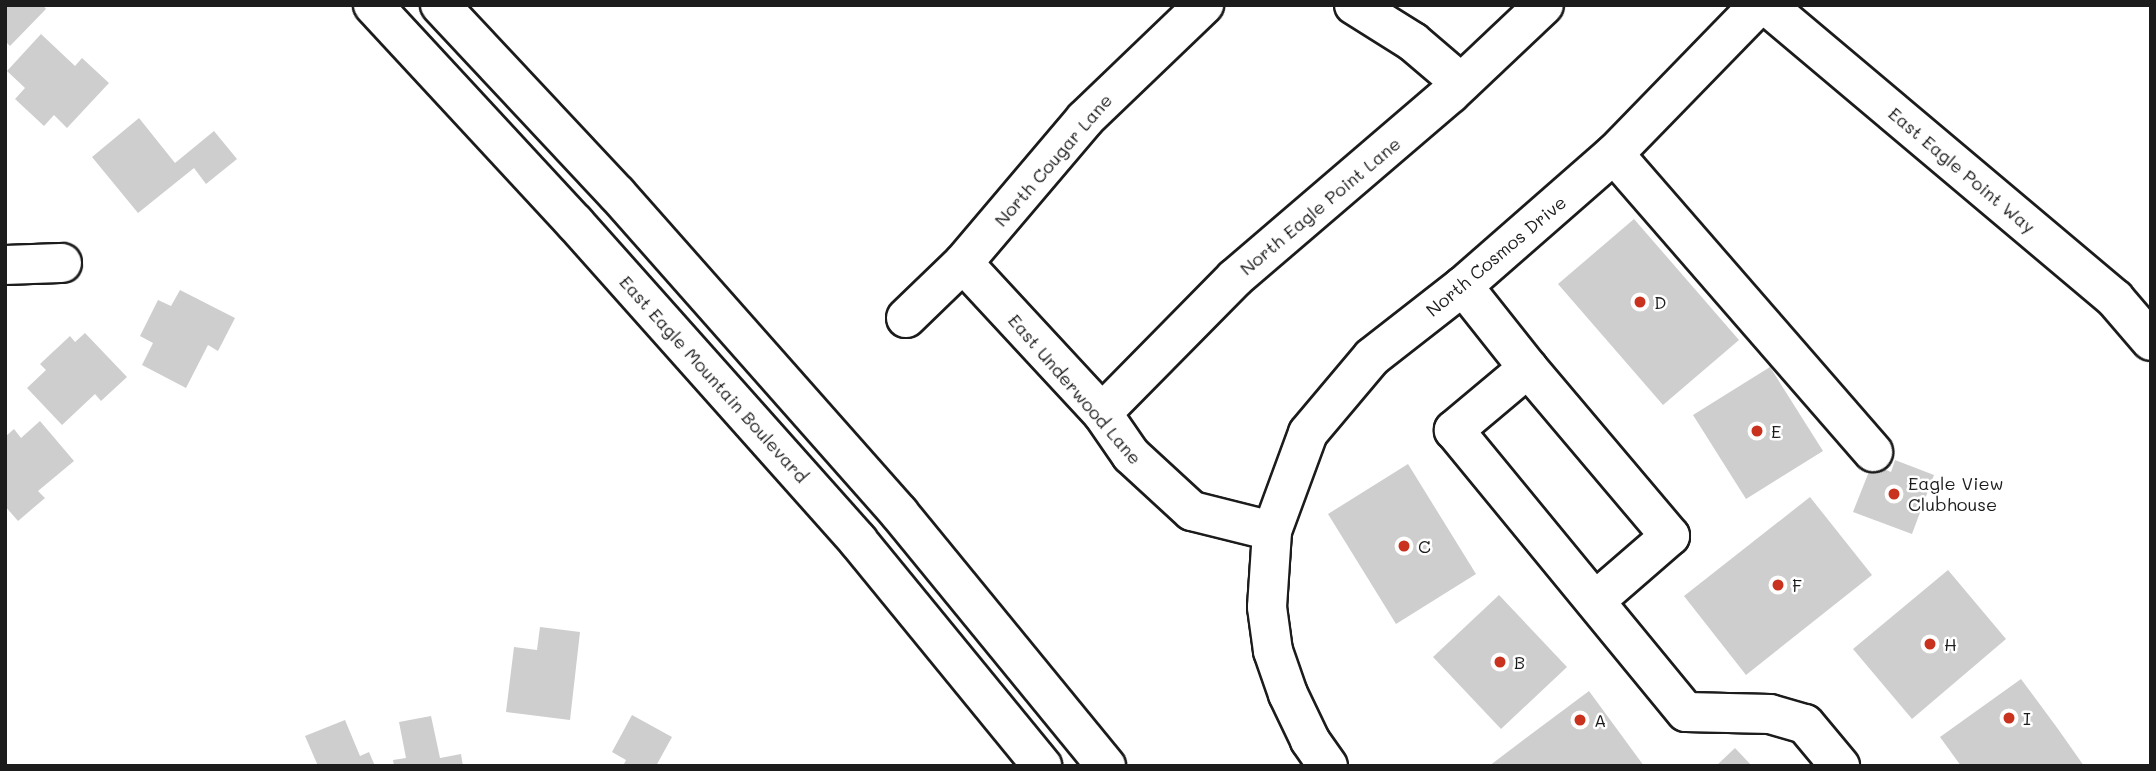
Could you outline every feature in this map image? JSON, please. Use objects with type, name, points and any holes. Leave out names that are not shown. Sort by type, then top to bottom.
[{"type":"street","name":"East Eagle Mountain Boulevard","points":[[373,5],[575,223],[858,541],[1042,766]]},
{"type":"street","points":[[440,5],[617,194],[899,513],[1106,766]]},
{"type":"street","name":"North Cougar Lane","points":[[906,318],[963,263],[1085,119],[1204,5]]},
{"type":"street","points":[[1354,5],[1413,42],[1461,83]]},
{"type":"street","name":"North Eagle Point Lane","points":[[1102,414],[1235,278],[1461,83],[1544,5]]},
{"type":"street","name":"North Cosmos Drive","points":[[1328,766],[1310,740],[1273,651],[1267,607],[1272,531],[1308,433],[1337,393],[1371,357],[1463,286],[1614,154],[1759,5]]},
{"type":"street","name":"East Eagle Point Way","points":[[1766,5],[2115,299],[2151,341]]},
{"type":"street","points":[[1614,154],[1873,452]]},
{"type":"street","points":[[5,265],[62,263]]},
{"type":"street","name":"East Underwood Lane","points":[[963,263],[1102,414],[1131,456],[1192,511],[1272,531]]},
{"type":"street","points":[[1463,286],[1528,368],[1670,536],[1595,601]]},
{"type":"street","points":[[1528,368],[1454,430],[1686,712],[1770,714],[1805,724],[1840,766]]},
{"type":"building","points":[[5,5],[43,5],[46,9],[10,46],[5,41]]},
{"type":"building","points":[[41,34],[75,66],[82,58],[109,83],[67,128],[54,115],[44,126],[15,99],[25,88],[7,71]]},
{"type":"building","points":[[139,118],[175,163],[214,131],[237,159],[206,184],[194,168],[138,213],[92,157]]},
{"type":"building","name":"D","points":[[1634,219],[1739,340],[1663,405],[1558,284]]},
{"type":"building","points":[[180,290],[235,318],[218,351],[208,345],[186,388],[142,365],[153,343],[140,336],[158,300],[171,306]]},
{"type":"building","points":[[85,333],[127,377],[101,401],[95,394],[62,425],[27,388],[46,370],[40,364],[70,336],[75,342]]},
{"type":"building","name":"E","points":[[1770,367],[1823,451],[1746,499],[1693,415]]},
{"type":"building","points":[[40,421],[74,461],[38,491],[45,498],[18,521],[5,506],[5,437],[14,429],[21,438]]},
{"type":"building","name":"Eagle View Clubhouse","points":[[1895,460],[1934,475],[1912,534],[1853,512],[1872,464],[1891,472]]},
{"type":"building","name":"C","points":[[1408,464],[1476,574],[1396,624],[1328,514]]},
{"type":"building","name":"F","points":[[1810,497],[1872,575],[1746,675],[1684,596]]},
{"type":"building","name":"H","points":[[1948,570],[2006,639],[1912,719],[1853,649]]},
{"type":"building","name":"B","points":[[1499,595],[1567,667],[1501,729],[1433,657]]},
{"type":"building","points":[[540,627],[580,632],[570,720],[506,712],[514,647],[537,650]]},
{"type":"building","name":"I","points":[[2021,679],[2084,766],[1961,766],[1940,737]]},
{"type":"building","name":"A","points":[[1589,691],[1644,766],[1489,766],[1534,732]]},
{"type":"building","points":[[632,715],[672,737],[656,766],[623,766],[626,760],[612,752]]},
{"type":"building","points":[[431,716],[440,758],[461,754],[463,766],[394,766],[393,760],[406,758],[399,722]]},
{"type":"building","points":[[345,720],[360,756],[369,752],[375,766],[318,766],[305,736]]},
{"type":"building","points":[[1735,748],[1752,766],[1716,766]]},
{"type":"place","name":"D","points":[[1640,302]]},
{"type":"place","name":"E","points":[[1757,431]]},
{"type":"place","name":"Eagle View Clubhouse","points":[[1894,494]]},
{"type":"place","name":"C","points":[[1404,546]]},
{"type":"place","name":"F","points":[[1778,585]]},
{"type":"place","name":"H","points":[[1930,644]]},
{"type":"place","name":"B","points":[[1500,662]]},
{"type":"place","name":"I","points":[[2009,718]]},
{"type":"place","name":"A","points":[[1580,720]]}]
